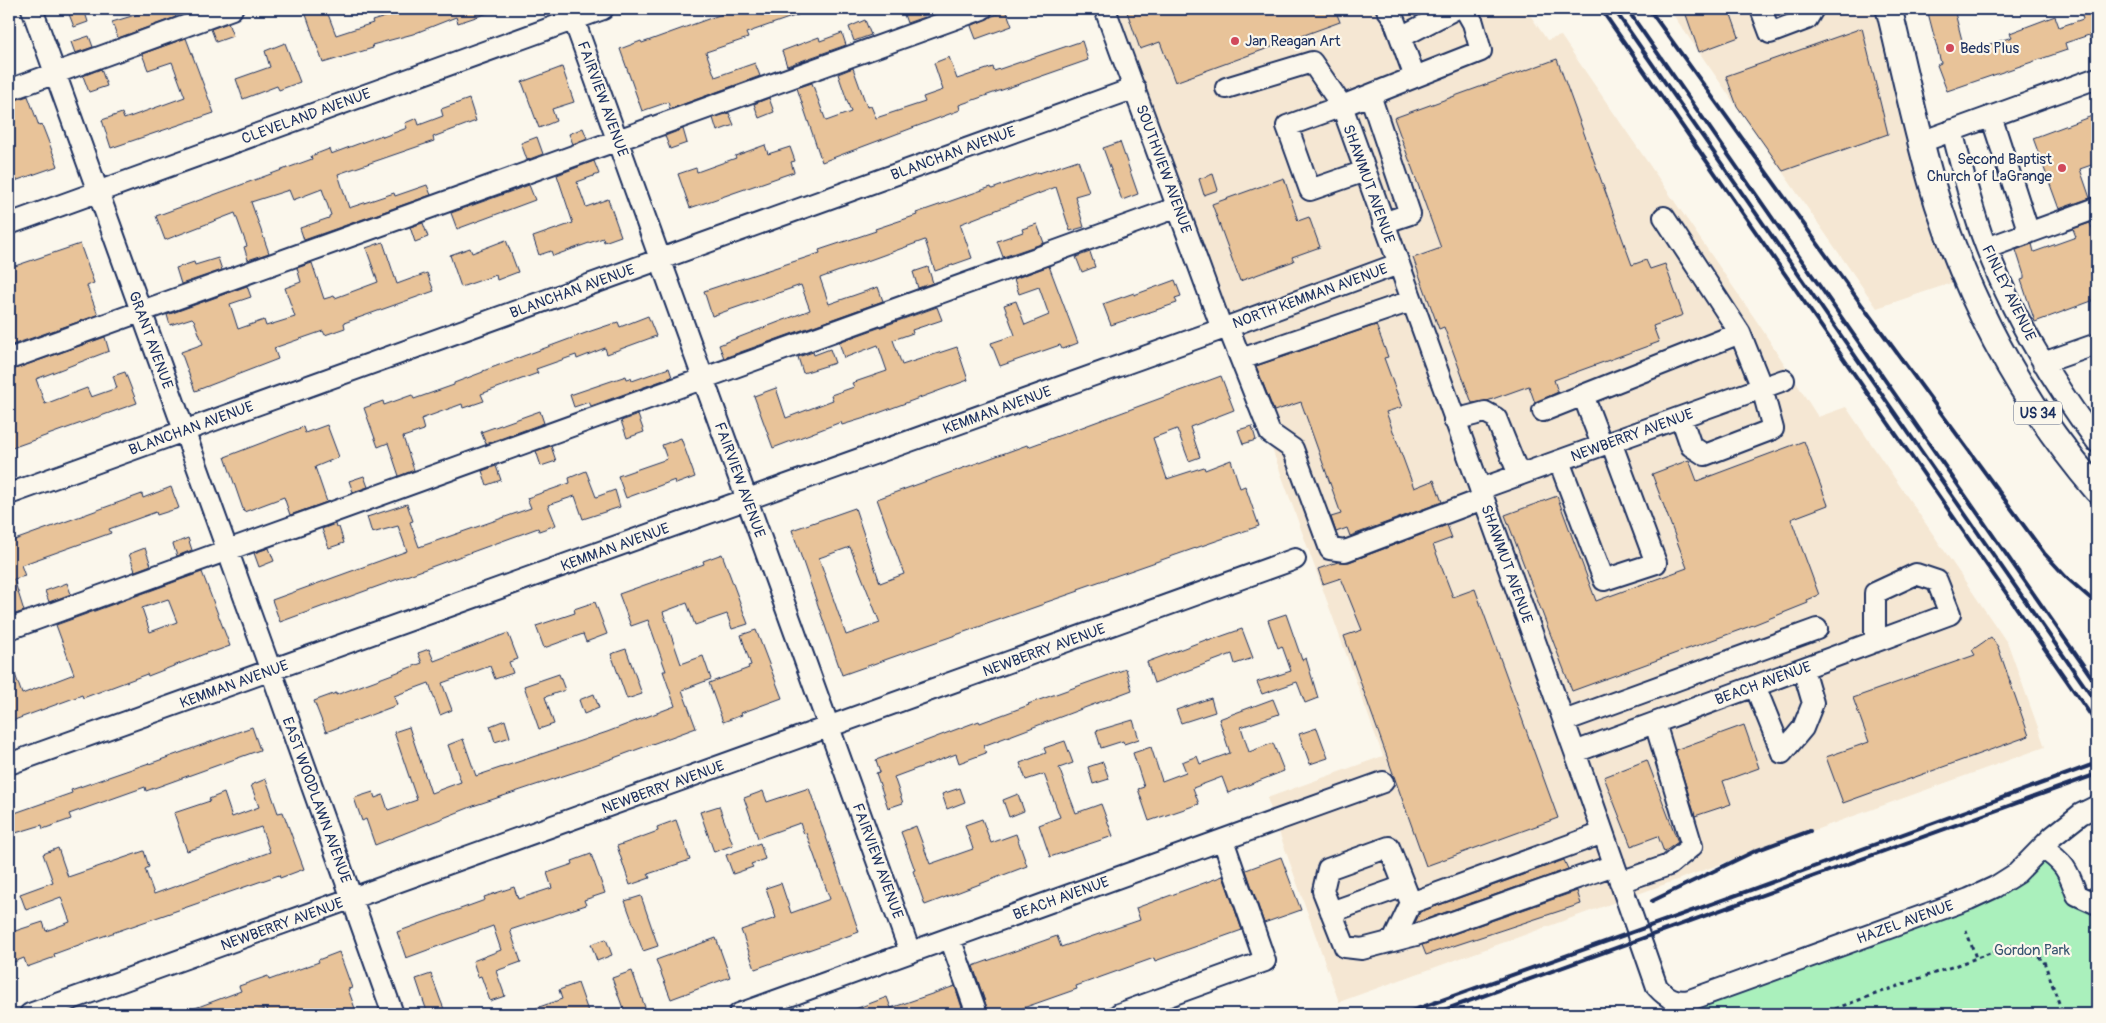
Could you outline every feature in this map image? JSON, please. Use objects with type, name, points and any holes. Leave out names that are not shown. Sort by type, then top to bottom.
[{"type":"main road","name":"US 34","points":[[1889,9],[1938,203],[1971,293],[2012,371],[2042,419],[2097,490]]},
{"type":"street","name":"GRANT AVENUE","points":[[32,9],[271,670]]},
{"type":"street","points":[[9,90],[232,9]]},
{"type":"street","name":"CLEVELAND AVENUE","points":[[9,224],[572,14],[603,9]]},
{"type":"street","points":[[9,359],[982,9]]},
{"type":"street","name":"SOUTHVIEW AVENUE","points":[[1106,9],[1178,207],[1225,328],[1241,359]]},
{"type":"street","points":[[1387,9],[1393,17],[1415,77]]},
{"type":"street","points":[[1401,37],[1456,9]]},
{"type":"street","points":[[1365,171],[1310,190],[1287,126],[1481,51],[1473,23],[1465,9]]},
{"type":"street","points":[[1761,9],[1770,32],[1807,19],[1813,9]]},
{"type":"street","name":"FAIRVIEW AVENUE","points":[[572,14],[910,952]]},
{"type":"street","name":"SHAWMUT AVENUE","points":[[1226,88],[1312,62],[1342,106],[1564,721],[1657,988],[1673,1000],[1681,1002],[1690,1000]]},
{"type":"street","points":[[1924,152],[1952,130],[2097,78]]},
{"type":"street","name":"BLANCHAN AVENUE","points":[[9,494],[1135,88]]},
{"type":"street","points":[[1370,95],[1410,214],[1383,223]]},
{"type":"street","points":[[1990,116],[2029,233]]},
{"type":"street","name":"FINLEY AVENUE","points":[[1952,130],[1965,184],[1987,248],[2002,284],[2043,363],[2068,403],[2097,442]]},
{"type":"street","points":[[9,629],[1178,207]]},
{"type":"street","points":[[1987,248],[2097,208]]},
{"type":"street","points":[[1664,217],[1740,333],[1762,388],[1773,429],[1705,455],[1691,446],[1681,417]]},
{"type":"street","name":"NORTH KEMMAN AVENUE","points":[[1225,328],[1398,264]]},
{"type":"street","points":[[1241,359],[1411,300]]},
{"type":"street","name":"KEMMAN AVENUE","points":[[9,764],[1225,328]]},
{"type":"street","points":[[1543,411],[1740,333]]},
{"type":"street","points":[[2043,363],[2097,344]]},
{"type":"street","name":"NEWBERRY AVENUE","points":[[1241,359],[1270,433],[1293,449],[1330,549],[1345,551],[1482,494],[1519,475],[1784,380]]},
{"type":"street","points":[[1559,461],[1604,580],[1656,563],[1607,444],[1583,395]]},
{"type":"street","points":[[1454,420],[1485,412],[1496,418],[1519,475]]},
{"type":"street","name":"NEWBERRY AVENUE","points":[[30,1014],[1296,559]]},
{"type":"street","name":"BEACH AVENUE","points":[[1575,752],[1803,669],[1950,614],[1937,581],[1916,574],[1875,593],[1875,642]]},
{"type":"street","points":[[1564,721],[1817,629]]},
{"type":"street","points":[[1755,686],[1782,753],[1803,728],[1813,703],[1803,669]]},
{"type":"street","name":"EAST WOODLAWN AVENUE","points":[[271,670],[393,1014]]},
{"type":"street","points":[[1393,941],[1407,894],[1389,848],[1328,869],[1323,891],[1345,947],[1362,949],[1393,941],[1416,935],[1617,873],[1669,865],[1692,846],[1663,720],[1660,686]]},
{"type":"street","name":"BEACH AVENUE","points":[[738,1014],[1383,782]]},
{"type":"street","name":"HAZEL AVENUE","points":[[1690,1000],[1969,899],[1995,887],[2017,873],[2052,837],[2074,820],[2097,806]]},
{"type":"street","points":[[1331,912],[1407,894],[1603,833]]},
{"type":"street","points":[[1119,1014],[1265,961],[1223,840]]},
{"type":"street","points":[[2042,848],[2056,857],[2069,872],[2077,895],[2097,904]]},
{"type":"street","points":[[950,938],[977,1014]]},
{"type":"path","points":[[1966,930],[1976,958]]},
{"type":"path","points":[[1820,1014],[2010,946],[2043,959],[2064,1014]]},
{"type":"shaded area","points":[[1113,9],[1526,9],[1547,40],[1561,36],[1760,326],[1818,417],[1846,407],[2008,644],[2045,747],[1339,1002],[1267,798],[1383,756]]},
{"type":"shaded area","points":[[1669,9],[1889,9],[1963,279],[1877,308]]},
{"type":"green space","name":"Gordon Park","points":[[2044,859],[2097,910],[2097,1014],[1679,1014],[1967,910]]},
{"type":"building","points":[[67,9],[84,9],[88,22],[74,27]]},
{"type":"building","points":[[155,9],[173,9],[176,17],[118,38],[112,22]]},
{"type":"building","points":[[304,9],[326,9],[336,35],[411,9],[494,9],[494,11],[458,23],[456,17],[413,34],[372,45],[373,48],[323,63]]},
{"type":"building","points":[[720,9],[809,9],[809,11],[746,33],[748,38],[706,52],[715,77],[755,63],[760,76],[670,109],[668,102],[642,111],[620,49],[722,14]]},
{"type":"building","points":[[902,9],[921,9],[924,17],[907,23]]},
{"type":"building","points":[[1126,9],[1335,9],[1340,22],[1175,82],[1160,42],[1140,49]]},
{"type":"building","points":[[1684,9],[1729,9],[1739,37],[1699,52]]},
{"type":"building","points":[[1927,9],[1954,9],[1965,52],[2012,37],[2010,33],[2055,16],[2059,27],[2083,19],[2080,9],[2097,9],[2097,53],[2095,53],[2089,35],[2065,43],[2067,50],[1947,91],[1937,65],[1941,63]]},
{"type":"building","points":[[1006,10],[1012,26],[976,39],[971,26]]},
{"type":"building","points":[[865,20],[871,35],[854,41],[849,27]]},
{"type":"building","points":[[228,23],[233,36],[216,42],[211,29]]},
{"type":"building","points":[[1862,28],[1888,134],[1783,171],[1737,106],[1726,76]]},
{"type":"building","points":[[842,33],[846,45],[787,66],[782,51],[819,37],[820,41]]},
{"type":"building","points":[[89,36],[93,47],[75,53],[71,42]]},
{"type":"building","points":[[186,38],[214,113],[111,148],[102,120],[122,113],[124,119],[185,97],[172,62],[148,70],[142,54]]},
{"type":"building","points":[[1082,41],[1088,60],[959,105],[960,110],[822,162],[797,88],[812,83],[826,121],[851,112],[838,74],[853,68],[867,107],[871,106],[876,118],[925,102],[923,97],[943,90],[934,63],[949,57],[957,79],[993,67],[994,71]]},
{"type":"building","points":[[285,43],[300,82],[279,90],[277,86],[243,99],[236,79],[270,67],[265,51]]},
{"type":"building","points":[[1557,59],[1632,265],[1646,260],[1650,269],[1665,264],[1683,315],[1653,326],[1659,342],[1554,380],[1558,392],[1535,403],[1529,386],[1487,401],[1472,403],[1444,327],[1439,329],[1413,258],[1441,248],[1394,118]]},
{"type":"building","points":[[562,67],[574,102],[552,109],[556,121],[539,128],[522,82]]},
{"type":"building","points":[[101,69],[107,86],[89,92],[83,76]]},
{"type":"building","points":[[28,96],[39,126],[42,125],[58,166],[9,183],[9,102]]},
{"type":"building","points":[[769,98],[774,112],[759,118],[754,104]]},
{"type":"building","points":[[469,99],[476,121],[433,137],[434,141],[338,174],[349,208],[394,193],[395,196],[427,185],[431,195],[304,240],[300,228],[329,218],[331,215],[322,189],[293,200],[289,190],[251,202],[269,253],[248,260],[244,247],[247,246],[235,213],[165,240],[156,216],[312,159],[311,156],[329,149],[331,154],[407,128],[405,123],[417,118],[419,125],[443,116],[441,109]]},
{"type":"building","points":[[729,113],[734,125],[717,131],[713,118]]},
{"type":"building","name":"Second Baptist Church of LaGrange","points":[[2092,116],[2097,131],[2097,163],[2080,169],[2090,198],[2059,209],[2033,138]]},
{"type":"building","points":[[583,128],[587,138],[573,144],[569,134]]},
{"type":"building","points":[[683,129],[687,143],[670,149],[665,136]]},
{"type":"building","points":[[537,137],[543,154],[527,160],[521,143]]},
{"type":"building","points":[[1120,142],[1138,194],[1122,200],[1103,148]]},
{"type":"building","points":[[765,145],[768,154],[790,147],[795,161],[791,162],[794,172],[690,208],[678,174],[696,168],[697,172]]},
{"type":"building","points":[[1078,160],[1089,192],[1075,196],[1084,227],[1070,231],[1056,187],[960,224],[972,258],[935,271],[925,240],[820,278],[829,304],[878,287],[883,301],[724,358],[719,345],[810,310],[801,285],[712,316],[704,291],[820,253],[819,250],[876,231],[875,229],[917,215],[916,213]]},
{"type":"building","points":[[594,161],[599,174],[577,182],[586,207],[608,199],[621,236],[604,242],[603,238],[553,256],[551,251],[539,255],[533,237],[573,223],[557,175]]},
{"type":"building","points":[[1213,174],[1218,190],[1204,195],[1199,179]]},
{"type":"building","points":[[1284,178],[1298,221],[1309,217],[1320,247],[1292,257],[1294,261],[1240,281],[1212,204]]},
{"type":"building","points":[[529,185],[535,200],[457,229],[451,213]]},
{"type":"building","points":[[423,223],[428,237],[415,242],[410,227]]},
{"type":"building","points":[[2090,223],[2097,242],[2097,299],[2035,322],[2021,280],[2024,279],[2024,275],[2016,250],[2032,244],[2034,252],[2076,237],[2073,229]]},
{"type":"building","points":[[1037,224],[1044,243],[1003,257],[997,241],[1023,232],[1022,229]]},
{"type":"building","points":[[506,240],[518,272],[497,280],[496,275],[461,287],[450,255],[470,248],[472,253]]},
{"type":"building","points":[[383,242],[397,284],[427,273],[434,291],[344,323],[345,328],[325,335],[323,331],[274,348],[278,359],[195,391],[181,352],[203,344],[192,318],[170,325],[167,315],[247,286],[251,297],[230,304],[238,329],[264,320],[266,326],[295,317],[285,288],[301,282],[297,268],[312,263],[324,299],[334,296],[335,298],[378,282],[366,248]]},
{"type":"building","points":[[80,244],[94,283],[87,286],[98,315],[9,346],[9,268]]},
{"type":"building","points":[[1090,252],[1095,267],[1082,272],[1076,257]]},
{"type":"building","points":[[218,258],[222,270],[181,284],[176,268],[194,262],[195,265]]},
{"type":"building","points":[[1049,266],[1078,343],[1062,349],[1060,345],[1000,366],[991,343],[1015,335],[1004,305],[1016,301],[1025,325],[1049,315],[1039,287],[1019,294],[1014,279]]},
{"type":"building","points":[[928,267],[933,283],[918,288],[913,272]]},
{"type":"building","points":[[1175,280],[1181,296],[1175,298],[1177,303],[1111,325],[1103,304]]},
{"type":"building","points":[[937,307],[942,320],[912,330],[913,333],[893,340],[902,365],[957,347],[968,380],[865,418],[842,425],[841,422],[773,448],[754,396],[776,388],[786,418],[833,400],[831,395],[854,387],[852,383],[887,371],[878,345],[844,358],[839,342]]},
{"type":"building","points":[[648,316],[656,336],[607,354],[605,348],[577,359],[576,355],[536,369],[538,373],[481,394],[484,401],[463,408],[462,404],[421,419],[424,430],[403,437],[414,470],[399,476],[388,443],[378,447],[364,408],[383,401],[384,405],[412,395],[414,399],[591,331],[618,322],[620,327]]},
{"type":"building","points":[[1376,325],[1388,357],[1384,358],[1402,407],[1386,412],[1414,488],[1434,480],[1442,502],[1350,536],[1347,528],[1336,532],[1331,517],[1341,514],[1301,402],[1274,411],[1256,366]]},
{"type":"building","points":[[105,337],[109,351],[36,379],[45,404],[87,388],[91,397],[117,388],[113,376],[125,372],[137,403],[9,449],[9,371]]},
{"type":"building","points":[[830,349],[835,363],[803,373],[798,357],[813,352],[814,355]]},
{"type":"building","points":[[669,368],[672,377],[591,406],[589,402],[574,407],[570,395],[626,376],[627,379],[631,378],[632,381]]},
{"type":"building","points":[[1221,376],[1234,410],[1190,427],[1200,457],[1189,461],[1177,429],[1153,438],[1167,479],[1204,467],[1205,470],[1231,460],[1240,488],[1245,486],[1259,526],[1078,589],[1079,591],[1044,604],[842,675],[792,530],[855,508],[880,583],[904,574],[877,499],[1027,445],[1028,447]],"holes":[[[850,547],[880,623],[846,635],[819,558]]]},
{"type":"building","points":[[540,411],[544,423],[486,444],[481,432]]},
{"type":"building","points":[[638,415],[644,432],[627,438],[621,421]]},
{"type":"building","points":[[327,425],[339,457],[315,467],[327,502],[290,515],[284,497],[244,512],[225,457],[303,427],[305,433]]},
{"type":"building","points":[[1252,426],[1256,440],[1243,444],[1238,430]]},
{"type":"building","points":[[681,438],[695,477],[676,484],[675,480],[626,498],[618,476],[667,459],[662,445]]},
{"type":"building","points":[[1804,441],[1828,505],[1791,519],[1819,595],[1807,600],[1808,603],[1748,627],[1572,691],[1505,515],[1557,496],[1596,601],[1687,568],[1652,474],[1689,460],[1697,481]]},
{"type":"building","points":[[551,446],[556,461],[541,466],[536,451]]},
{"type":"building","points":[[496,466],[501,480],[487,485],[482,471]]},
{"type":"building","points":[[586,471],[596,497],[615,490],[620,507],[583,519],[575,496],[548,505],[556,525],[539,531],[538,528],[280,622],[272,600],[407,551],[398,526],[372,533],[367,517],[407,504],[413,521],[410,522],[419,547],[531,508],[527,498],[570,483],[569,478]]},
{"type":"building","points":[[364,476],[368,487],[353,492],[349,481]]},
{"type":"building","points":[[171,487],[179,508],[157,515],[156,512],[109,529],[111,533],[21,565],[25,576],[14,579],[24,611],[9,616],[9,537],[11,536],[12,541],[142,494],[143,498]]},
{"type":"building","points":[[335,524],[336,528],[339,527],[344,543],[329,548],[322,529]]},
{"type":"building","points":[[1447,525],[1452,538],[1433,545],[1453,597],[1475,589],[1558,818],[1426,866],[1344,636],[1362,630],[1341,578],[1323,584],[1318,569],[1338,562],[1349,562]]},
{"type":"building","points":[[188,538],[192,550],[177,556],[173,544]]},
{"type":"building","points":[[145,548],[151,565],[135,571],[129,554]]},
{"type":"building","points":[[269,548],[274,561],[259,567],[254,553]]},
{"type":"building","points":[[722,554],[748,624],[732,629],[727,614],[695,625],[687,603],[663,612],[681,664],[703,656],[711,679],[682,690],[696,728],[578,771],[476,805],[375,845],[366,819],[362,821],[354,798],[373,792],[375,798],[383,795],[388,810],[417,800],[394,732],[409,727],[431,793],[461,782],[448,745],[463,739],[476,776],[607,732],[675,706],[663,671],[666,671],[648,620],[631,626],[619,594],[704,564],[703,561]]},
{"type":"building","points":[[202,572],[230,646],[83,698],[82,695],[9,722],[9,663],[11,663],[22,694],[74,674],[56,625]],"holes":[[[168,599],[177,622],[150,632],[142,608]]]},
{"type":"building","points":[[67,583],[71,594],[49,602],[45,591]]},
{"type":"building","points":[[595,602],[607,634],[586,642],[583,634],[544,648],[536,626],[575,613],[574,609]]},
{"type":"building","points":[[1286,614],[1302,660],[1306,658],[1318,698],[1305,703],[1297,682],[1262,694],[1257,682],[1291,671],[1282,646],[1278,648],[1268,620]]},
{"type":"building","points":[[1242,629],[1253,658],[1235,664],[1232,654],[1154,683],[1147,662],[1208,639],[1208,641]]},
{"type":"building","points":[[756,630],[782,698],[741,713],[742,715],[723,722],[709,683],[749,668],[748,666],[751,665],[741,635]]},
{"type":"building","points":[[508,633],[518,659],[509,662],[513,673],[495,679],[490,666],[442,683],[452,710],[440,715],[429,683],[394,696],[397,705],[326,732],[314,701],[336,693],[336,695],[422,663],[418,653],[429,649],[434,661]]},
{"type":"building","points":[[1991,637],[1998,647],[2029,736],[1843,803],[1826,757],[1869,742],[1853,698],[1975,655],[1972,650]]},
{"type":"building","points":[[626,649],[642,694],[627,699],[611,654]]},
{"type":"building","points":[[1126,669],[1132,690],[983,746],[986,753],[959,763],[956,754],[894,777],[903,803],[888,808],[876,773],[880,772],[876,760]]},
{"type":"building","points":[[559,674],[565,690],[545,697],[554,724],[539,729],[524,686]]},
{"type":"building","points":[[594,694],[599,708],[584,714],[579,700]]},
{"type":"building","points":[[1211,698],[1215,712],[1181,723],[1176,710]]},
{"type":"building","points":[[1273,699],[1279,714],[1241,727],[1249,752],[1273,743],[1284,771],[1228,793],[1222,777],[1193,788],[1199,804],[1149,821],[1138,789],[1144,787],[1133,753],[1151,747],[1162,781],[1186,772],[1182,762],[1197,756],[1200,764],[1230,753],[1219,719]]},
{"type":"building","points":[[505,720],[510,737],[495,742],[490,726]]},
{"type":"building","points":[[1133,720],[1139,739],[1124,744],[1123,741],[1101,748],[1096,731]]},
{"type":"building","points":[[1744,725],[1759,768],[1723,781],[1731,804],[1695,816],[1675,750]]},
{"type":"building","points":[[252,727],[260,750],[146,791],[145,787],[69,814],[71,819],[43,829],[42,825],[9,835],[9,815],[72,793],[71,790]]},
{"type":"building","points":[[1317,728],[1328,758],[1310,764],[1299,734]]},
{"type":"building","points":[[1065,741],[1073,763],[1059,768],[1076,813],[1101,804],[1113,836],[1050,857],[1039,825],[1060,817],[1044,774],[1026,780],[1020,763],[1046,753],[1044,748]]},
{"type":"building","points":[[1647,760],[1678,842],[1664,852],[1658,836],[1631,846],[1604,777]]},
{"type":"building","points":[[1103,762],[1109,779],[1093,784],[1088,767]]},
{"type":"building","points":[[266,779],[278,813],[283,812],[304,869],[280,878],[279,875],[98,938],[54,954],[55,957],[27,967],[24,958],[9,964],[9,933],[43,922],[46,931],[70,922],[61,897],[26,910],[20,894],[53,882],[43,854],[58,848],[68,877],[144,851],[149,867],[145,869],[154,894],[270,852],[261,827],[187,851],[174,813],[210,801],[209,799],[224,793],[232,817],[259,807],[251,785]]},
{"type":"building","points":[[809,788],[859,932],[755,969],[741,930],[776,918],[766,888],[781,883],[791,913],[830,899],[806,833],[804,834],[800,823],[758,838],[744,798],[763,791],[767,802]]},
{"type":"building","points":[[960,788],[965,802],[947,809],[942,794]]},
{"type":"building","points":[[1018,794],[1024,811],[1009,817],[1003,800]]},
{"type":"building","points":[[719,806],[733,845],[714,852],[700,812]]},
{"type":"building","points":[[982,819],[991,843],[1016,834],[1027,866],[925,905],[901,832],[916,826],[930,864],[973,849],[965,825]]},
{"type":"building","points":[[676,820],[690,860],[648,874],[650,878],[630,885],[617,846],[658,831],[657,827]]},
{"type":"building","points":[[760,843],[765,859],[751,864],[753,867],[733,874],[726,855]]},
{"type":"building","points":[[591,854],[605,893],[584,900],[586,905],[510,930],[521,962],[496,971],[505,996],[490,1001],[481,976],[478,977],[473,961],[501,950],[493,926],[406,958],[397,932],[485,900],[484,897],[514,887],[518,899],[552,888],[547,873],[573,864],[572,861]]},
{"type":"building","points":[[1281,857],[1301,910],[1264,923],[1246,870]]},
{"type":"building","points":[[1564,860],[1568,869],[1415,923],[1420,912]]},
{"type":"building","points":[[1223,876],[1242,930],[1155,961],[1154,958],[1076,986],[1077,989],[1006,1014],[989,1014],[973,966],[1057,936],[1061,947],[1140,920],[1136,908]]},
{"type":"building","points":[[1577,891],[1581,904],[1426,955],[1422,945]]},
{"type":"building","points":[[641,896],[658,946],[643,951],[625,901]]},
{"type":"building","points":[[716,938],[730,977],[671,999],[656,960]]},
{"type":"building","points":[[606,939],[612,955],[597,961],[591,944]]},
{"type":"building","points":[[339,952],[352,988],[348,989],[357,1014],[268,1014],[267,1008],[250,1014],[182,1014],[241,991],[239,986],[268,976],[269,980],[319,962],[318,960]]},
{"type":"building","points":[[632,971],[646,1010],[625,1014],[612,978]]},
{"type":"building","points":[[431,974],[446,1014],[428,1014],[416,979]]},
{"type":"building","points":[[578,983],[589,1014],[525,1014],[525,1012],[562,999],[559,990]]},
{"type":"building","points":[[955,986],[964,1014],[845,1014],[887,997],[891,1008]]},
{"type":"railway","points":[[1601,9],[2097,724]]},
{"type":"railway","points":[[1614,9],[2097,704]]},
{"type":"railway","points":[[1627,9],[2097,685]]},
{"type":"railway","points":[[1649,9],[1864,308],[2044,553],[2066,577],[2097,604]]},
{"type":"railway","points":[[1403,1014],[1745,892],[2097,763]]},
{"type":"railway","points":[[1433,1014],[2097,774]]},
{"type":"railway","points":[[1652,901],[1755,851],[1810,831]]},
{"type":"place","name":"Jan Reagan Art","points":[[1235,41]]},
{"type":"place","name":"Beds Plus","points":[[1950,48]]},
{"type":"place","name":"Second Baptist Church of LaGrange","points":[[2062,168]]}]
